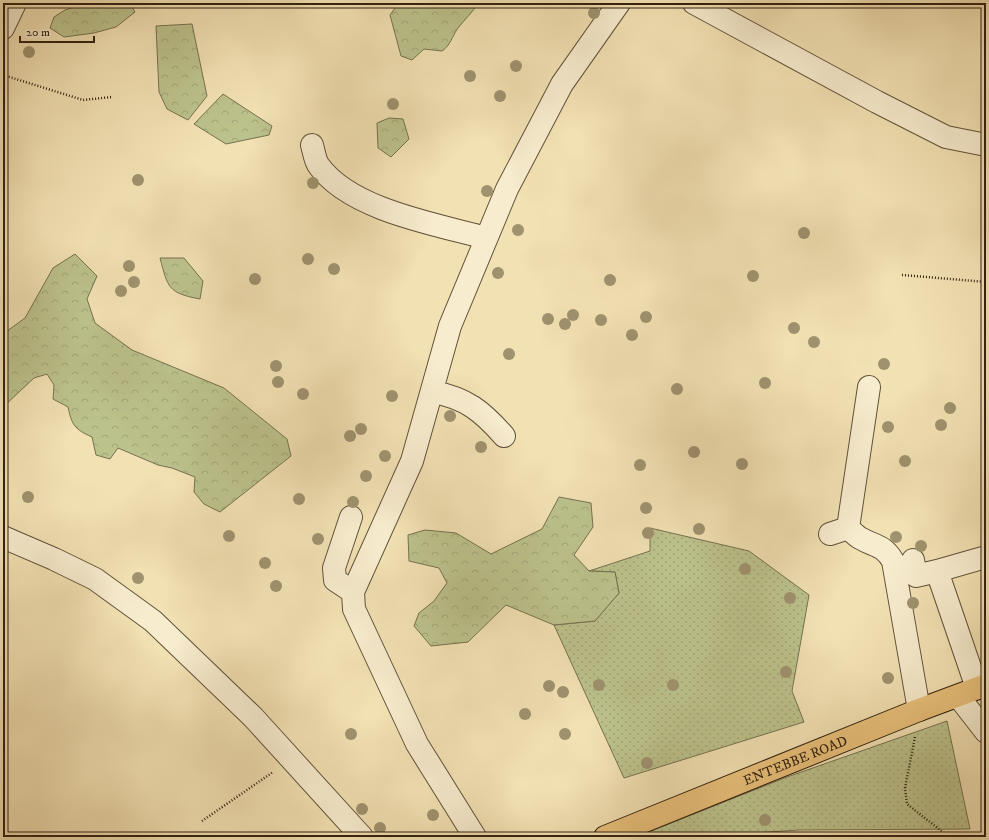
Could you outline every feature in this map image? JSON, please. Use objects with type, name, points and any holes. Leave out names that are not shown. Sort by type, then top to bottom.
[{"type":"main road","name":"ENTEBBE ROAD","points":[[604,837],[922,709],[974,690]]},
{"type":"street","points":[[3,28],[15,3]]},
{"type":"street","points":[[475,837],[417,744],[354,609],[353,592],[410,468],[433,392],[450,326],[507,189],[562,84],[619,3]]},
{"type":"street","points":[[694,3],[934,132],[946,137],[986,145]]},
{"type":"street","points":[[312,145],[317,164],[330,179],[365,201],[392,212],[486,238]]},
{"type":"street","points":[[869,387],[839,531],[879,545],[888,551],[893,560],[922,709]]},
{"type":"street","points":[[433,392],[462,400],[486,416],[504,436]]},
{"type":"street","points":[[351,518],[334,568],[335,580],[353,592]]},
{"type":"street","points":[[3,537],[54,558],[95,579],[153,621],[253,717],[362,837]]},
{"type":"street","points":[[913,560],[916,576],[986,557]]},
{"type":"street","points":[[937,571],[986,732]]},
{"type":"path","points":[[3,75],[83,100],[112,97]]},
{"type":"path","points":[[902,275],[986,282]]},
{"type":"path","points":[[922,709],[905,788],[907,804],[949,837]]},
{"type":"path","points":[[202,821],[292,760]]},
{"type":"green space","points":[[85,3],[127,3],[131,5],[135,12],[116,27],[94,33],[64,37],[50,28],[54,17],[65,10]]},
{"type":"green space","points":[[407,3],[478,3],[458,28],[445,49],[442,51],[424,49],[412,60],[401,56],[390,15],[397,5]]},
{"type":"green space","points":[[192,24],[207,96],[188,120],[167,109],[159,92],[156,26]]},
{"type":"green space","points":[[223,94],[272,126],[269,135],[226,144],[194,124]]},
{"type":"green space","points":[[389,118],[403,119],[409,139],[391,157],[378,148],[377,123]]},
{"type":"green space","points":[[75,254],[97,276],[87,299],[95,323],[132,350],[224,388],[287,439],[291,456],[220,512],[204,504],[194,492],[195,477],[172,468],[158,465],[118,448],[110,459],[96,455],[92,437],[75,426],[68,407],[53,399],[54,385],[47,374],[34,378],[3,407],[3,334],[25,318],[53,268]]},
{"type":"green space","points":[[160,258],[184,258],[203,281],[200,299],[181,294],[171,288],[165,276]]},
{"type":"green space","points":[[559,497],[591,503],[593,527],[574,555],[589,571],[615,572],[619,593],[595,621],[554,625],[506,605],[468,642],[431,646],[414,626],[419,613],[434,601],[447,583],[439,568],[409,561],[408,535],[425,530],[456,533],[491,554],[542,529]]},
{"type":"green space","points":[[650,528],[749,551],[809,595],[792,691],[804,722],[624,778],[554,625],[595,621],[619,593],[615,572],[589,571],[650,551]]},
{"type":"green space","points":[[947,721],[970,829],[799,830],[693,837],[636,837],[787,777]]}]
